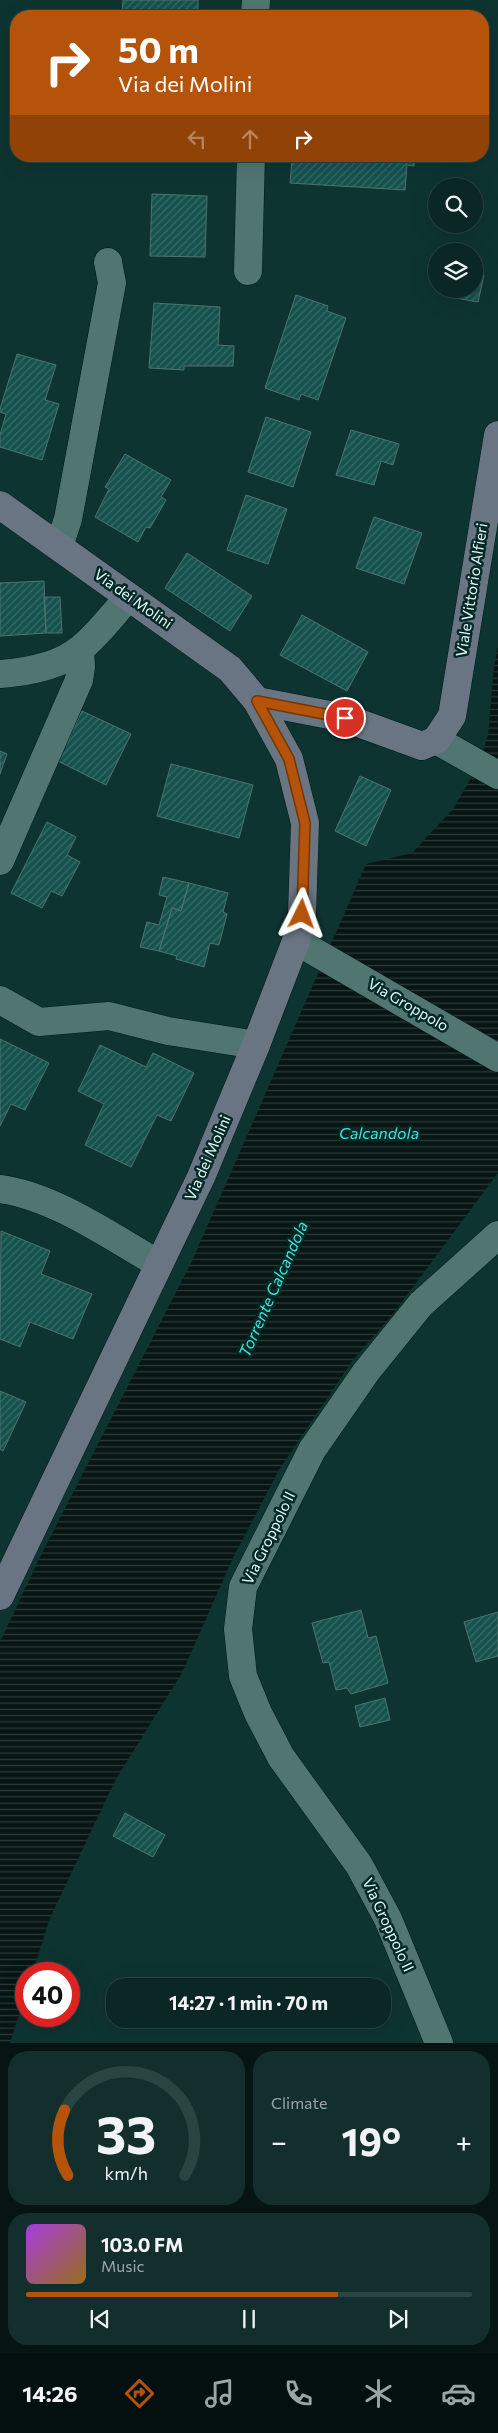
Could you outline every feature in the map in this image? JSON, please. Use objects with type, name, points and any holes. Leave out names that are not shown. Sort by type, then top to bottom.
[{"type":"street","points":[[248,271],[252,162]]},
{"type":"street","points":[[59,546],[68,519],[112,283],[108,262]]},
{"type":"street","name":"Viale Vittorio Alfieri","points":[[436,740],[452,716],[498,435]]},
{"type":"street","name":"Via dei Molini","points":[[0,505],[59,546],[128,598],[180,631],[230,669],[257,701],[289,759],[305,823],[302,914],[307,947],[256,1045],[201,1177],[0,1596]]},
{"type":"street","points":[[0,674],[41,667],[65,658],[80,649],[128,598]]},
{"type":"street","points":[[0,861],[79,680],[80,649]]},
{"type":"street","points":[[257,701],[345,718],[422,746],[436,740],[498,775]]},
{"type":"street","name":"Via Groppolo","points":[[307,947],[498,1058]]},
{"type":"street","points":[[0,1000],[39,1022],[109,1016],[168,1031],[256,1045]]},
{"type":"street","points":[[0,1189],[17,1191],[63,1210],[159,1264]]},
{"type":"street","name":"Via Groppolo II","points":[[439,2043],[388,1919],[359,1865],[281,1757],[258,1712],[243,1676],[238,1629],[243,1587],[312,1450],[366,1372],[420,1304],[498,1235]]},
{"type":"water","name":"Calcandola","points":[[498,646],[498,1173],[393,1314],[353,1360],[279,1470],[233,1558],[182,1673],[116,1779],[50,1918],[36,1962],[15,1962],[15,2027],[10,2043],[0,2043],[0,1642],[41,1555],[192,1261],[366,864],[412,853],[453,809],[479,764],[488,735],[494,666]]},
{"type":"building","points":[[123,0],[198,0],[198,10],[122,10]]},
{"type":"building","points":[[292,162],[414,162],[414,166],[407,165],[405,190],[290,183]]},
{"type":"building","points":[[152,194],[207,196],[205,257],[150,256]]},
{"type":"building","points":[[296,295],[328,306],[327,311],[346,318],[318,400],[301,394],[299,400],[265,388]]},
{"type":"building","points":[[456,298],[479,298],[478,302]]},
{"type":"building","points":[[154,303],[220,307],[218,345],[234,346],[233,366],[184,366],[184,370],[149,368]]},
{"type":"building","points":[[17,354],[56,365],[45,400],[59,404],[42,460],[0,447],[0,435],[6,414],[0,412],[0,409]]},
{"type":"building","points":[[266,417],[311,432],[293,487],[248,472]]},
{"type":"building","points":[[351,430],[399,444],[393,465],[381,461],[374,485],[336,475]]},
{"type":"building","points":[[125,454],[171,480],[161,497],[166,500],[150,528],[146,527],[138,542],[95,517],[109,489],[105,487]]},
{"type":"building","points":[[246,495],[287,509],[268,564],[227,550]]},
{"type":"building","points":[[374,517],[422,533],[404,584],[356,568]]},
{"type":"building","points":[[187,553],[252,596],[230,631],[165,588]]},
{"type":"building","points":[[44,581],[46,633],[0,636],[0,583]]},
{"type":"building","points":[[44,597],[60,597],[62,633],[46,633]]},
{"type":"building","points":[[302,615],[368,652],[347,691],[280,655]]},
{"type":"building","points":[[82,711],[131,734],[106,785],[58,761]]},
{"type":"building","points":[[0,751],[7,754],[0,774]]},
{"type":"building","points":[[171,764],[253,785],[239,838],[157,816]]},
{"type":"building","points":[[360,776],[391,790],[366,846],[335,831]]},
{"type":"building","points":[[47,822],[76,837],[67,855],[80,862],[62,896],[51,891],[42,908],[11,893]]},
{"type":"building","points":[[163,877],[189,883],[181,911],[172,908],[159,951],[140,947],[147,922],[159,925],[167,897],[159,895]]},
{"type":"building","points":[[189,883],[228,893],[223,912],[227,914],[219,945],[210,943],[204,967],[176,959],[177,956],[159,951],[172,908],[181,911]]},
{"type":"building","points":[[0,1039],[49,1063],[25,1110],[11,1104],[0,1126]]},
{"type":"building","points":[[100,1045],[146,1067],[153,1053],[194,1073],[171,1121],[157,1115],[131,1167],[85,1145],[104,1104],[78,1091]]},
{"type":"building","points":[[1,1231],[50,1251],[41,1274],[92,1294],[73,1339],[30,1322],[20,1347],[0,1339]]},
{"type":"building","points":[[0,1391],[26,1402],[3,1451],[0,1449]]},
{"type":"building","points":[[361,1610],[368,1638],[376,1636],[388,1683],[351,1694],[347,1688],[336,1690],[329,1662],[323,1663],[312,1623]]},
{"type":"building","points":[[498,1612],[498,1656],[476,1662],[464,1622]]},
{"type":"building","points":[[385,1698],[390,1720],[360,1727],[355,1706]]},
{"type":"building","points":[[125,1813],[165,1835],[153,1857],[113,1836]]},
{"type":"route","points":[[302,914],[305,823],[289,759],[257,701],[345,718]]},
{"type":"water label","name":"Torrente Calcandola","points":[[273,1289]]}]
